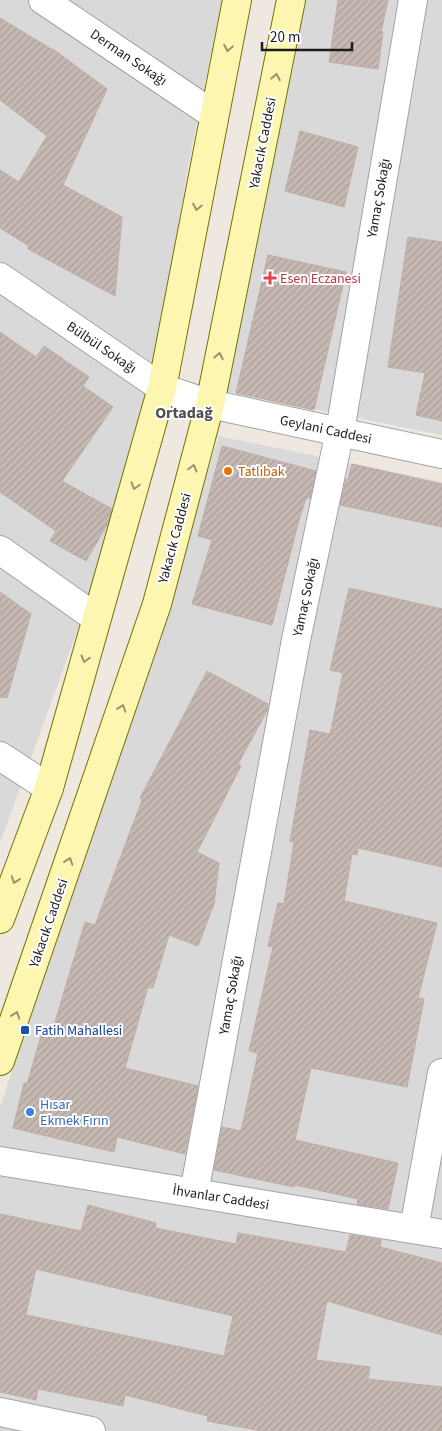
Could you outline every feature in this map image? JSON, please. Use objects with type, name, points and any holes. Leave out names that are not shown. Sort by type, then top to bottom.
[{"type":"main road","points":[[0,919],[48,788],[162,388],[237,0]]},
{"type":"main road","name":"Yakacık Caddesi","points":[[0,1061],[157,604],[210,404],[291,0]]},
{"type":"street","name":"Derman Sokağı","points":[[43,0],[214,115]]},
{"type":"street","name":"Yamaç Sokağı","points":[[194,1192],[292,660],[340,432],[413,0]]},
{"type":"street","name":"Bülbül Sokağı","points":[[0,277],[162,388],[210,404]]},
{"type":"street","name":"Geylani Caddesi","points":[[210,404],[442,454]]},
{"type":"street","points":[[0,550],[96,618]]},
{"type":"street","points":[[0,756],[48,788]]},
{"type":"street","points":[[414,1229],[442,1073]]},
{"type":"street","name":"İhvanlar Caddesi","points":[[0,1161],[442,1234]]},
{"type":"street","points":[[0,1412],[91,1431]]},
{"type":"shaded area","points":[[0,0],[222,0],[188,166],[138,464],[0,843]]},
{"type":"shaded area","points":[[305,0],[442,0],[442,435],[214,389]]},
{"type":"shaded area","points":[[219,436],[442,482],[442,1431],[0,1431],[0,1108]]},
{"type":"building","points":[[338,0],[388,0],[381,32],[383,32],[378,69],[329,62]]},
{"type":"building","points":[[0,18],[53,49],[107,89],[63,185],[122,217],[115,296],[28,249],[29,246],[0,228],[0,170],[19,182],[47,136],[0,100]]},
{"type":"building","points":[[300,131],[358,147],[344,207],[285,191]]},
{"type":"building","points":[[408,237],[442,242],[442,421],[416,415],[425,373],[388,367]]},
{"type":"building","points":[[268,255],[346,272],[314,410],[236,393]]},
{"type":"building","points":[[0,332],[36,357],[44,346],[89,377],[83,386],[113,407],[62,481],[112,509],[108,523],[86,561],[50,541],[56,531],[0,492]]},
{"type":"building","points":[[222,446],[316,471],[310,498],[306,498],[299,520],[272,625],[192,604],[212,540],[198,536]]},
{"type":"building","points":[[352,464],[442,484],[442,527],[340,505],[346,479],[348,480]]},
{"type":"building","points":[[349,588],[442,609],[442,867],[358,848],[357,855],[352,854],[344,901],[437,923],[418,998],[424,999],[407,1087],[311,1068],[295,1140],[398,1163],[388,1209],[357,1204],[358,1199],[214,1170],[222,1127],[241,1131],[258,1053],[249,1051],[273,947],[268,946],[278,903],[284,904],[294,842],[290,841],[310,730],[330,734],[343,673],[330,670]]},
{"type":"building","points":[[0,592],[31,614],[7,698],[0,697]]},
{"type":"building","points":[[207,671],[268,704],[267,711],[238,764],[241,766],[197,852],[219,863],[214,904],[198,946],[169,935],[153,988],[148,987],[125,1068],[198,1086],[185,1154],[117,1137],[114,1152],[13,1128],[24,1083],[27,1084],[43,1029],[52,1032],[85,922],[95,925],[142,800],[140,798]]},
{"type":"building","points":[[88,1205],[156,1223],[155,1228],[236,1244],[238,1233],[346,1252],[350,1235],[381,1240],[380,1247],[442,1263],[442,1335],[327,1301],[316,1360],[370,1367],[368,1379],[442,1387],[442,1431],[262,1431],[207,1421],[208,1416],[125,1395],[123,1406],[38,1389],[36,1400],[0,1392],[0,1214],[81,1231]],"holes":[[[36,1269],[233,1316],[224,1356],[26,1315]]]},
{"type":"place","name":"Esen Eczanesi","points":[[270,278]]},
{"type":"place","name":"Tatlıbak","points":[[228,471]]},
{"type":"place","name":"Fatih Mahallesi","points":[[25,1030]]},
{"type":"place","name":"Hısar Ekmek Fırın","points":[[30,1112]]},
{"type":"district","name":"Ortadağ","points":[[184,412]]}]
